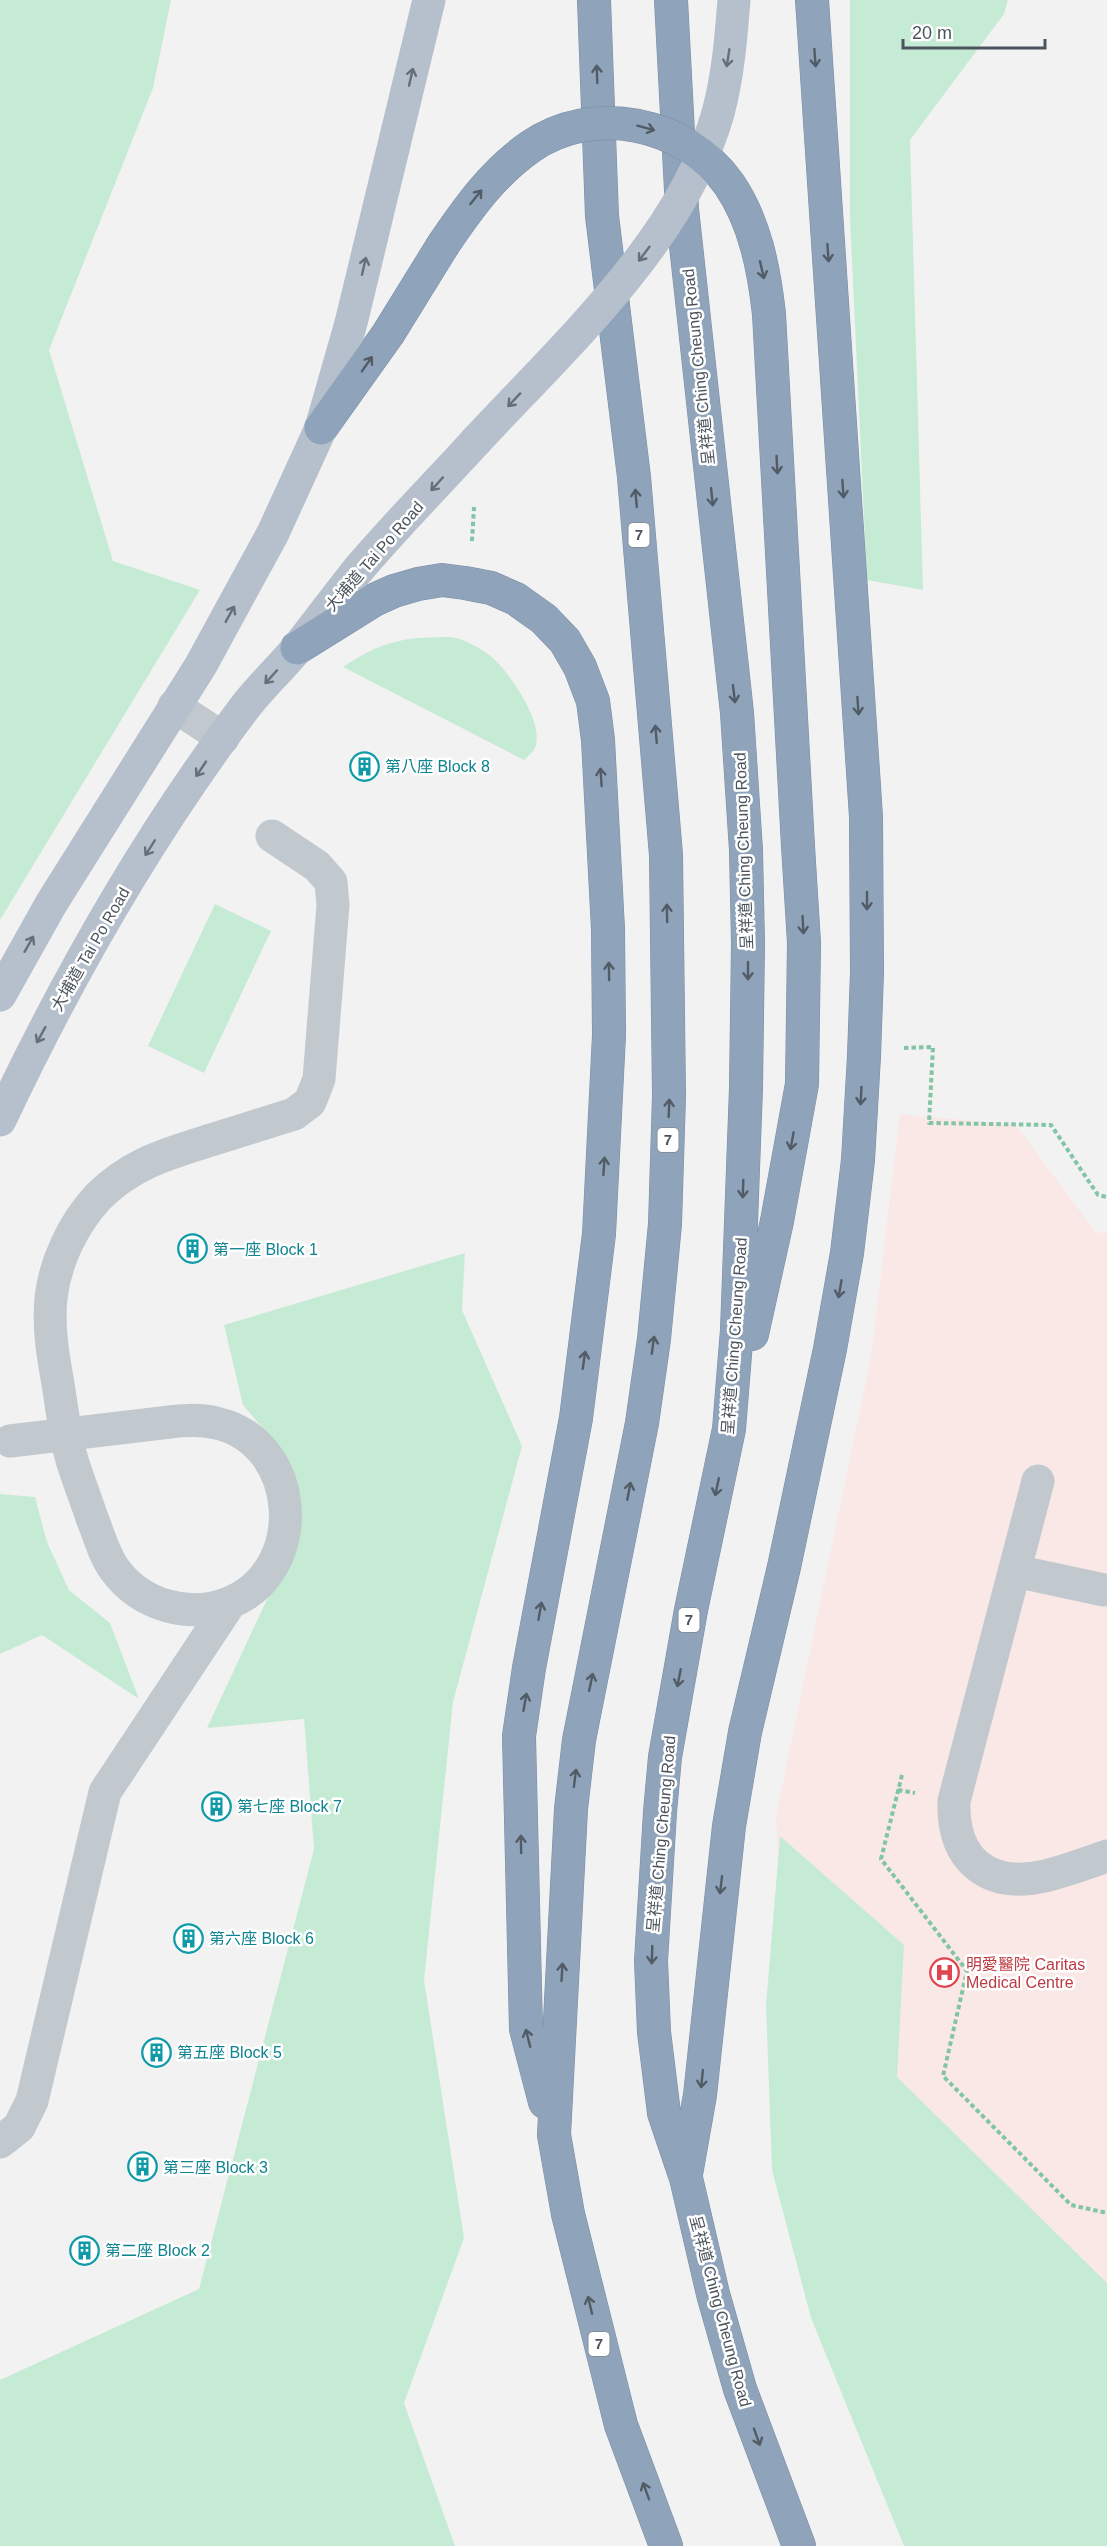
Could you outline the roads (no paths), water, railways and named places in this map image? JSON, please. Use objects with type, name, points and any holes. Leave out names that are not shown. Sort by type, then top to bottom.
[{"type":"highway","name":"7","points":[[594,0],[602,216],[634,477],[666,855],[669,1096],[665,1224],[654,1339],[642,1423],[579,1740],[571,1809],[554,2135],[568,2214],[621,2425],[666,2546]]},
{"type":"highway","name":"呈祥道 Ching Cheung Road","points":[[671,0],[682,209],[737,713],[746,850],[747,1017],[737,1330],[729,1429],[671,1720],[661,1801],[651,1961],[654,2032],[664,2113],[686,2178],[713,2294],[740,2389],[799,2546]]},
{"type":"highway","points":[[686,2178],[700,2095],[729,1827],[745,1732],[784,1567],[830,1349],[858,1160],[867,972],[867,817],[853,648],[812,0]]},
{"type":"highway","points":[[321,428],[388,334],[443,245],[487,184],[532,146],[556,133],[607,122],[627,124],[669,136],[712,164],[740,203],[759,255],[769,314],[804,943],[802,1084],[777,1221],[729,1429]]},
{"type":"highway","points":[[297,648],[374,600],[394,591],[442,580],[465,583],[491,588],[516,599],[544,619],[565,641],[580,667],[593,701],[599,752],[608,929],[609,1035],[599,1234],[576,1418],[529,1668],[519,1736],[526,2029],[554,2135]]},
{"type":"main road","points":[[0,995],[51,904],[201,665],[268,542],[321,428],[351,323],[429,0]]},
{"type":"main road","name":"大埔道 Tai Po Road","points":[[0,1120],[34,1049],[85,955],[175,808],[246,705],[297,648],[358,570],[621,282],[670,219],[696,170],[717,114],[729,57],[734,0]]},
{"type":"lane","points":[[174,706],[223,738]]},
{"type":"lane","points":[[5,1441],[194,1419],[219,1423],[240,1433],[260,1448],[275,1468],[284,1492],[287,1517],[282,1543],[274,1562],[262,1579],[247,1593],[230,1603],[208,1609],[187,1610],[166,1606],[146,1598],[128,1585],[114,1569],[104,1550],[71,1458],[50,1334],[51,1297],[59,1261],[75,1227],[98,1198],[125,1174],[158,1156],[294,1114],[310,1102],[319,1079],[333,905],[331,882],[317,866],[272,836]]},
{"type":"lane","points":[[1038,1481],[954,1801],[956,1835],[963,1850],[974,1863],[989,1873],[1007,1879],[1046,1876],[1107,1856]]},
{"type":"lane","points":[[1015,1571],[1104,1590]]},
{"type":"lane","points":[[0,2142],[19,2127],[32,2101],[105,1791],[230,1603]]},
{"type":"place","name":"第八座 Block 8","points":[[364,766]]},
{"type":"place","name":"第一座 Block 1","points":[[192,1249]]},
{"type":"place","name":"第七座 Block 7","points":[[216,1806]]},
{"type":"place","name":"第六座 Block 6","points":[[188,1938]]},
{"type":"place","name":"明愛醫院 Caritas Medical Centre","points":[[945,1973]]},
{"type":"place","name":"第五座 Block 5","points":[[156,2052]]},
{"type":"place","name":"第三座 Block 3","points":[[142,2167]]},
{"type":"place","name":"第二座 Block 2","points":[[84,2250]]}]
